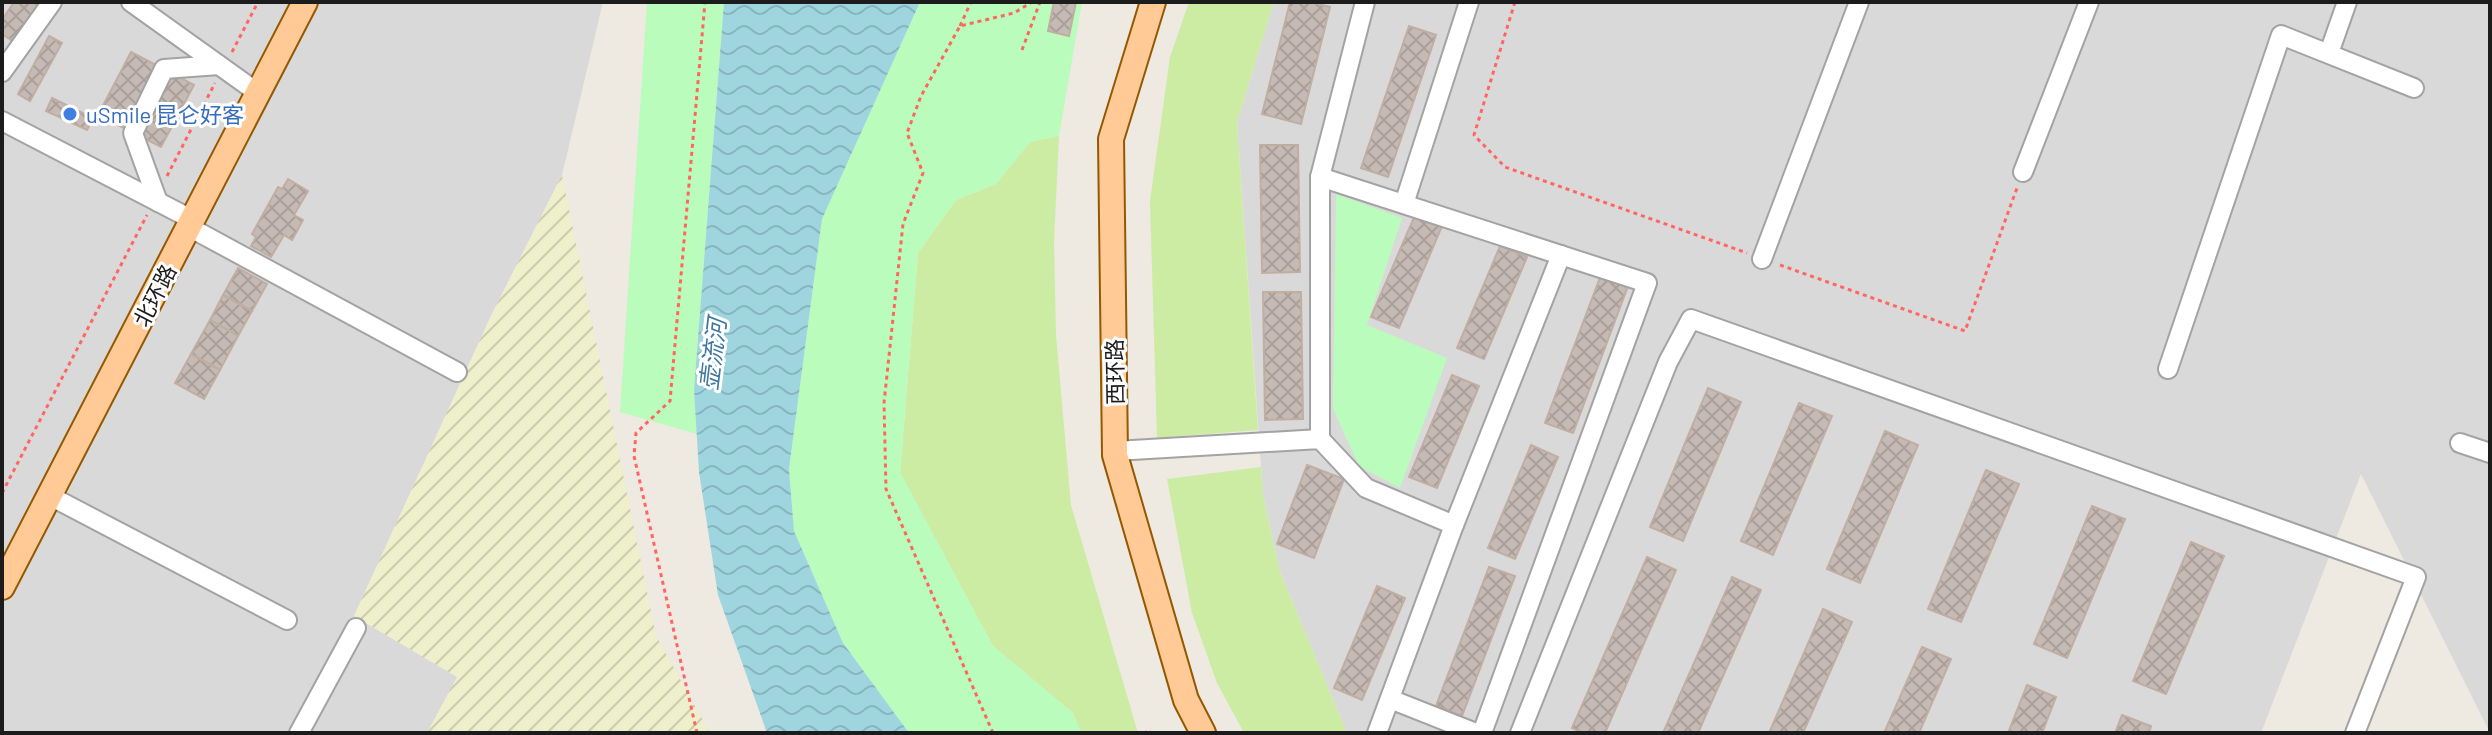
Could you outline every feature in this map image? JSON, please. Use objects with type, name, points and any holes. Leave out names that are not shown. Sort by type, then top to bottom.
[{"type":"main road","name":"北环路","points":[[2,587],[305,2]]},
{"type":"main road","name":"西环路","points":[[1153,2],[1111,139],[1115,451],[1186,700],[1203,733]]},
{"type":"street","points":[[2,72],[52,2]]},
{"type":"street","points":[[131,2],[258,93]]},
{"type":"street","points":[[1365,2],[1320,177],[1320,439],[1366,488],[1454,525]]},
{"type":"street","points":[[1404,204],[1469,2]]},
{"type":"street","points":[[1762,259],[1859,2]]},
{"type":"street","points":[[2023,172],[2089,2]]},
{"type":"street","points":[[2329,53],[2347,2]]},
{"type":"street","points":[[2168,369],[2281,35],[2414,88]]},
{"type":"street","points":[[156,200],[133,133],[139,120],[164,69],[221,67]]},
{"type":"street","points":[[2,121],[156,200],[191,224],[457,372]]},
{"type":"street","points":[[1320,177],[1647,283],[1482,733]]},
{"type":"street","points":[[1377,733],[1454,525],[1561,255]]},
{"type":"street","points":[[1520,733],[1668,362],[1691,319],[2416,577],[2355,733]]},
{"type":"street","points":[[1115,451],[1320,439]]},
{"type":"street","points":[[2460,443],[2490,453]]},
{"type":"street","points":[[50,496],[287,620]]},
{"type":"street","points":[[299,733],[356,628]]},
{"type":"street","points":[[1390,699],[1476,733]]},
{"type":"path","points":[[2,493],[156,200],[221,67],[258,2]]},
{"type":"path","points":[[697,733],[634,456],[636,433],[670,401],[705,2]]},
{"type":"path","points":[[971,2],[921,96],[907,133],[923,173],[903,224],[884,403],[886,489],[993,733]]},
{"type":"path","points":[[960,26],[1014,13],[1032,2]]},
{"type":"path","points":[[1022,50],[1040,2]]},
{"type":"path","points":[[1515,2],[1474,135],[1505,167],[1965,331],[2023,172]]},
{"type":"path","points":[[1143,733],[1151,731]]},
{"type":"shaded area","points":[[2,2],[603,2],[562,175],[491,316],[354,616],[458,677],[427,733],[2,733]]},
{"type":"shaded area","points":[[1274,2],[2490,2],[2490,733],[2361,474],[2261,733],[1347,733],[1280,572],[1263,495],[1237,122]]},
{"type":"green space","points":[[647,2],[724,2],[694,390],[697,434],[620,412]]},
{"type":"green space","points":[[920,2],[1082,2],[1059,136],[1030,142],[996,184],[956,200],[918,253],[900,472],[993,646],[1073,713],[1081,733],[909,733],[843,643],[794,531],[789,469],[822,219]]},
{"type":"green space","points":[[1189,2],[1274,2],[1237,122],[1258,430],[1157,438],[1150,201],[1170,57]]},
{"type":"green space","points":[[1059,136],[1054,242],[1056,335],[1071,505],[1138,733],[1081,733],[1073,713],[993,646],[900,473],[918,253],[956,200],[996,184],[1030,142]]},
{"type":"green space","points":[[562,175],[656,636],[710,733],[427,733],[457,677],[354,616],[491,316]]},
{"type":"green space","points":[[1336,194],[1402,218],[1367,325],[1447,358],[1400,488],[1359,466],[1333,409]]},
{"type":"green space","points":[[1261,467],[1263,495],[1280,572],[1347,733],[1244,733],[1217,683],[1192,613],[1167,479]]},
{"type":"water","name":"壶流河","points":[[724,2],[920,2],[822,219],[789,469],[794,531],[843,643],[909,733],[767,733],[718,595],[699,472],[694,390]]},
{"type":"building","points":[[14,2],[45,2],[17,44],[2,34],[2,20]]},
{"type":"building","points":[[1054,2],[1076,2],[1069,36],[1048,31]]},
{"type":"building","points":[[1290,2],[1310,2],[1330,7],[1301,124],[1262,114]]},
{"type":"building","points":[[1409,26],[1436,35],[1388,177],[1361,168]]},
{"type":"building","points":[[49,36],[62,43],[30,101],[18,94]]},
{"type":"building","points":[[131,52],[194,85],[161,147],[98,115]]},
{"type":"building","name":"uSmile 昆仑好客","points":[[52,98],[93,118],[87,130],[46,111]]},
{"type":"building","points":[[1260,145],[1298,145],[1300,272],[1262,273]]},
{"type":"building","points":[[288,179],[308,191],[294,215],[303,220],[292,240],[284,235],[271,257],[251,246],[256,237],[252,234],[278,187],[282,189]]},
{"type":"building","points":[[1415,215],[1442,226],[1399,328],[1371,317]]},
{"type":"building","points":[[1500,246],[1527,257],[1484,359],[1457,348]]},
{"type":"building","points":[[238,268],[267,284],[252,311],[223,295]]},
{"type":"building","points":[[1601,275],[1628,286],[1573,433],[1545,423]]},
{"type":"building","points":[[1263,292],[1301,292],[1303,419],[1265,420]]},
{"type":"building","points":[[223,295],[252,311],[238,336],[210,320]]},
{"type":"building","points":[[210,320],[238,336],[220,370],[191,354]]},
{"type":"building","points":[[191,354],[220,370],[204,399],[175,383]]},
{"type":"building","points":[[1452,375],[1479,386],[1437,488],[1409,477]]},
{"type":"building","points":[[1708,388],[1741,402],[1683,541],[1650,527]]},
{"type":"building","points":[[1799,403],[1832,416],[1773,555],[1741,541]]},
{"type":"building","points":[[1885,431],[1918,445],[1860,583],[1827,569]]},
{"type":"building","points":[[1531,445],[1558,457],[1515,559],[1488,548]]},
{"type":"building","points":[[1307,465],[1344,479],[1314,558],[1277,544]]},
{"type":"building","points":[[1986,470],[2019,484],[1961,622],[1928,609]]},
{"type":"building","points":[[2092,506],[2125,519],[2067,658],[2034,644]]},
{"type":"building","points":[[2191,542],[2224,556],[2166,694],[2133,681]]},
{"type":"building","points":[[1647,557],[1676,570],[1605,733],[1583,733],[1572,728]]},
{"type":"building","points":[[1489,567],[1515,576],[1462,716],[1436,706]]},
{"type":"building","points":[[1732,577],[1761,590],[1698,733],[1663,733]]},
{"type":"building","points":[[1377,586],[1405,598],[1362,700],[1334,688]]},
{"type":"building","points":[[1823,609],[1852,622],[1803,733],[1769,733]]},
{"type":"building","points":[[1922,647],[1951,659],[1919,733],[1884,733]]},
{"type":"building","points":[[2027,685],[2056,697],[2042,733],[2008,733]]},
{"type":"building","points":[[2122,715],[2151,726],[2149,733],[2115,733]]},
{"type":"place","name":"uSmile 昆仑好客","points":[[70,114]]}]
